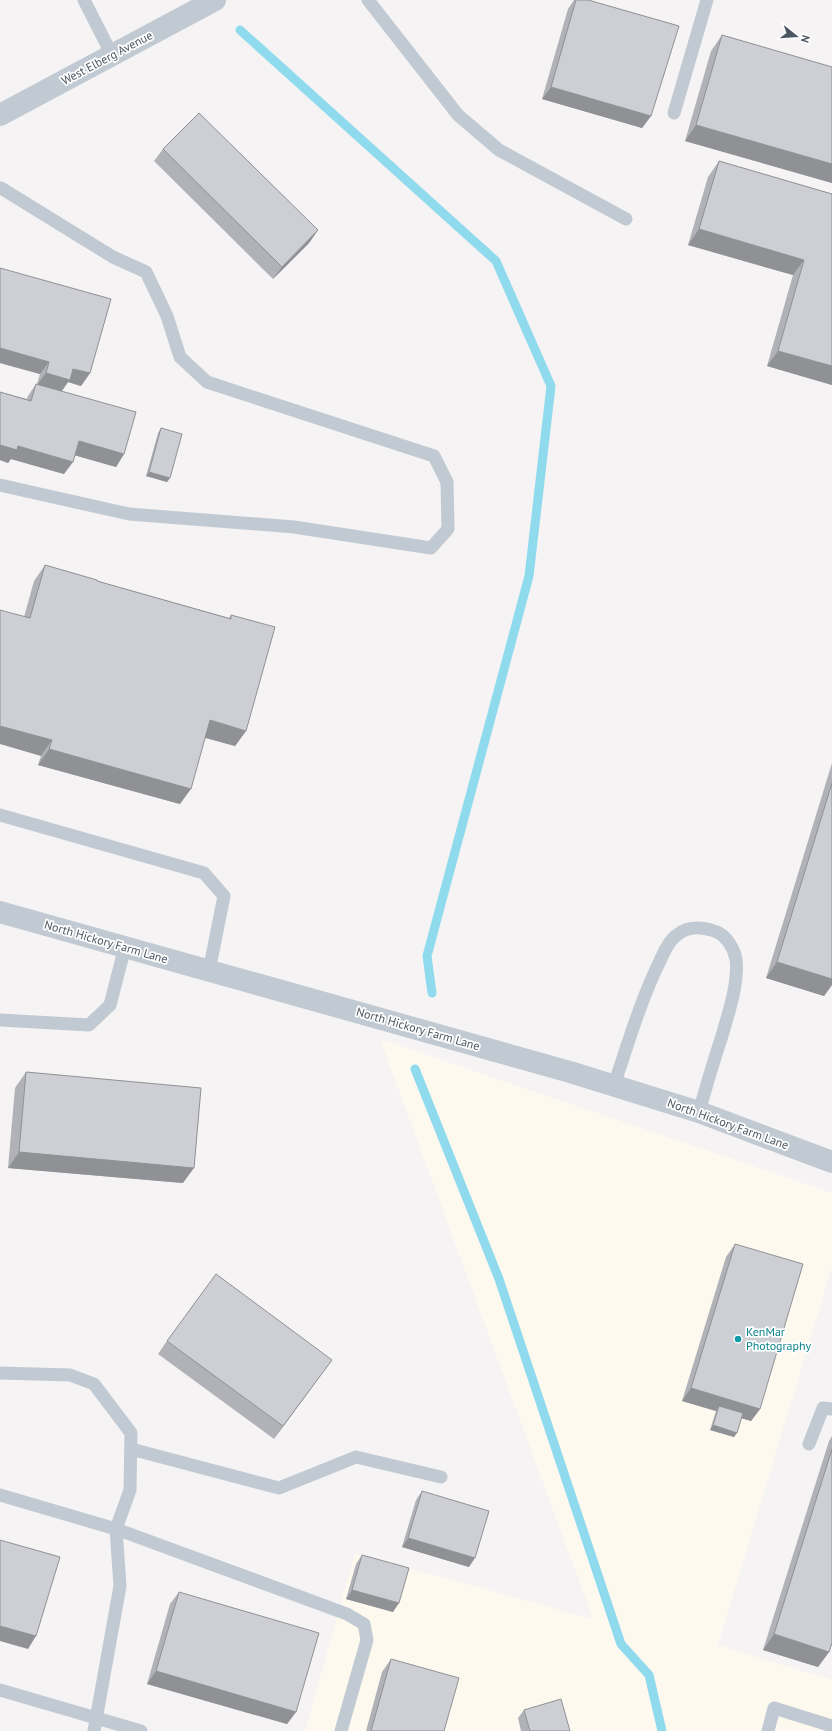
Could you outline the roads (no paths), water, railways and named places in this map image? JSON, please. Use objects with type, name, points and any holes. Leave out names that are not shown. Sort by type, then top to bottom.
[{"type":"street","name":"West Elberg Avenue","points":[[0,115],[215,0]]},
{"type":"street","name":"North Hickory Farm Lane","points":[[0,912],[614,1085],[699,1112],[832,1162]]},
{"type":"lane","points":[[84,0],[112,55]]},
{"type":"lane","points":[[368,0],[458,115],[499,150],[626,219]]},
{"type":"lane","points":[[674,113],[707,0]]},
{"type":"lane","points":[[0,188],[113,257],[146,272],[167,316],[180,357],[207,382],[434,456],[448,482],[448,529],[431,548],[294,527],[129,514],[0,485]]},
{"type":"lane","points":[[0,815],[204,873],[224,896],[209,971]]},
{"type":"lane","points":[[614,1085],[646,990],[664,951],[676,935],[687,929],[698,927],[709,929],[720,934],[732,947],[736,958],[736,973],[730,1008],[699,1112]]},
{"type":"lane","points":[[0,1020],[89,1025],[110,1005],[125,947]]},
{"type":"lane","points":[[0,1373],[70,1375],[94,1384],[131,1434],[130,1490],[116,1529],[120,1586],[96,1725]]},
{"type":"lane","points":[[809,1444],[823,1408],[832,1409]]},
{"type":"lane","points":[[131,1448],[279,1488],[356,1457],[441,1477]]},
{"type":"lane","points":[[0,1494],[116,1529],[347,1614],[364,1624],[367,1640],[341,1731]]},
{"type":"lane","points":[[0,1690],[96,1725],[141,1731]]},
{"type":"lane","points":[[768,1731],[774,1708],[832,1726]]},
{"type":"waterway","points":[[240,30],[496,261],[551,386],[529,576],[427,956],[432,993]]},
{"type":"waterway","points":[[415,1069],[499,1279],[621,1644],[649,1675],[662,1731]]},
{"type":"place","name":"KenMar Photography","points":[[738,1339]]}]
